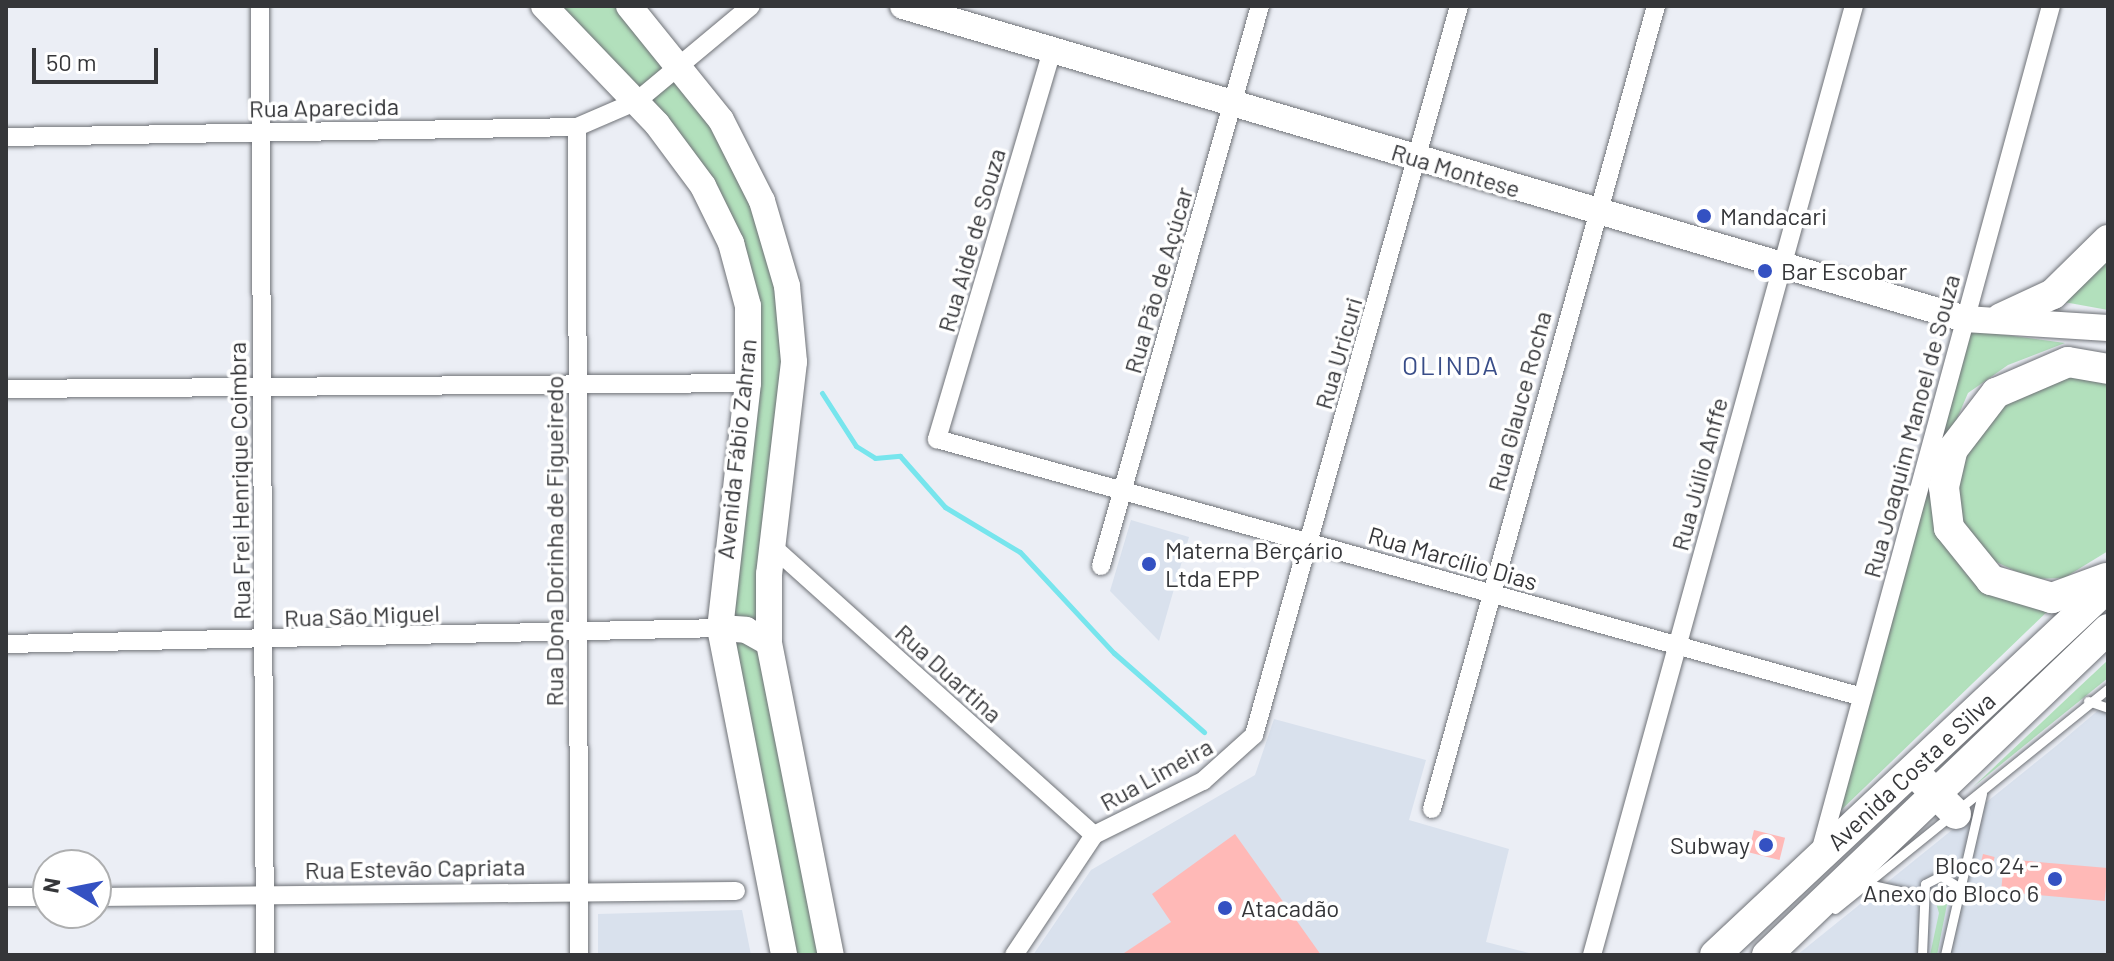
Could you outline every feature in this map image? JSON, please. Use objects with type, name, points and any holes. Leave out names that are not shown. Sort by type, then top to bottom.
[{"type":"main road","name":"Avenida Fábio Zahran","points":[[544,6],[637,101],[703,186],[731,243],[748,306],[748,383],[720,628],[784,955]]},
{"type":"main road","name":"Avenida Fábio Zahran","points":[[629,6],[682,64],[743,161],[787,286],[794,362],[773,547],[769,643],[831,955]]},
{"type":"main road","name":"Rua Montese","points":[[903,6],[946,23],[1051,54],[1418,157],[1595,214],[1965,319],[2001,318],[2108,328]]},
{"type":"main road","points":[[2001,318],[2053,294],[2108,240]]},
{"type":"main road","name":"Rua Montese","points":[[1965,319],[1981,330],[2108,345]]},
{"type":"main road","points":[[2108,369],[2068,362],[1996,393],[1953,449],[1944,487],[1949,528],[1991,580],[2052,598],[2108,577]]},
{"type":"main road","name":"Avenida Costa e Silva","points":[[1715,955],[2108,587]]},
{"type":"main road","points":[[720,628],[746,630],[769,643]]},
{"type":"main road","name":"Avenida Costa e Silva","points":[[1771,951],[2108,629]]},
{"type":"main road","points":[[1911,772],[1935,791],[1964,825]]},
{"type":"street","name":"Rua Frei Henrique Coimbra","points":[[260,6],[266,643],[265,955]]},
{"type":"street","name":"Rua Aparecida","points":[[6,137],[577,127],[637,101],[751,6]]},
{"type":"street","points":[[946,23],[968,6]]},
{"type":"street","name":"Rua Pão de Açúcar","points":[[1101,566],[1260,6]]},
{"type":"street","name":"Rua Uricuri","points":[[1263,712],[1459,6]]},
{"type":"street","name":"Rua Glauce Rocha","points":[[1432,809],[1595,214],[1656,6]]},
{"type":"street","name":"Rua Júlio Anffe","points":[[1592,955],[1854,6]]},
{"type":"street","name":"Rua Joaquim Manoel de Souza","points":[[1818,858],[2051,6]]},
{"type":"street","name":"Rua Aide de Souza","points":[[937,439],[1051,54]]},
{"type":"street","name":"Rua Dona Dorinha de Figueiredo","points":[[577,127],[579,955]]},
{"type":"street","points":[[6,389],[748,383]]},
{"type":"street","name":"Rua Marcílio Dias","points":[[937,439],[1862,697]]},
{"type":"street","name":"Rua Duartina","points":[[773,547],[1094,835]]},
{"type":"street","name":"Rua São Miguel","points":[[6,644],[266,643],[578,630],[720,628]]},
{"type":"street","name":"Rua Limeira","points":[[1014,955],[1094,835],[1240,755],[1263,712]]},
{"type":"street","name":"Rua Estevão Capriata","points":[[112,897],[579,889],[736,891]]},
{"type":"street","points":[[6,897],[32,897]]},
{"type":"lane","points":[[1945,955],[1960,888],[1964,825],[1982,793],[2088,701],[2108,689]]},
{"type":"lane","points":[[2088,701],[2108,708]]},
{"type":"lane","points":[[1771,951],[1867,884],[1964,825],[1982,793]]},
{"type":"lane","points":[[1922,955],[1930,913],[1923,896],[1931,878],[1960,888]]},
{"type":"lane","points":[[1867,884],[1923,896]]},
{"type":"shaded area","name":"Materna Berçário Ltda EPP","points":[[1131,520],[1189,537],[1159,641],[1110,591]]},
{"type":"shaded area","points":[[2108,702],[2108,955],[1797,955],[2056,746]]},
{"type":"shaded area","points":[[1274,719],[1426,760],[1409,820],[1509,849],[1486,942],[1537,955],[1033,955],[1091,870],[1255,775]]},
{"type":"shaded area","points":[[742,910],[751,955],[598,955],[598,914]]},
{"type":"green space","points":[[553,6],[615,6],[673,65],[639,94]]},
{"type":"green space","points":[[678,74],[714,121],[773,247],[788,362],[762,577],[825,955],[793,955],[727,631],[755,305],[648,103]]},
{"type":"green space","points":[[2108,250],[2108,310],[2064,302]]},
{"type":"green space","points":[[1969,330],[2065,343],[2008,365],[1968,393],[1938,463],[1948,549],[1966,574],[1984,589],[2054,605],[1836,815]]},
{"type":"green space","points":[[2067,375],[2108,378],[2108,551],[2064,578],[2032,579],[1988,558],[1967,535],[1955,509],[1960,455],[1986,414]]},
{"type":"green space","points":[[2108,660],[2108,678],[1973,787],[2077,689]]},
{"type":"green space","points":[[1940,885],[1949,894],[1937,955],[1930,955],[1939,913],[1932,890]]},
{"type":"building","name":"Subway","points":[[1754,830],[1785,838],[1779,860],[1748,852]]},
{"type":"building","name":"Atacadão","points":[[1235,834],[1321,955],[1121,955],[1171,922],[1152,894]]},
{"type":"building","points":[[1983,854],[1995,857],[1992,866],[1981,863]]},
{"type":"building","name":"Bloco 24 - Anexo do Bloco 6","points":[[2004,859],[2108,868],[2105,901],[2001,892]]},
{"type":"waterway","points":[[822,393],[856,446],[875,458],[900,456],[945,507],[1020,552],[1114,653],[1204,732]]},
{"type":"place","name":"Mandacari","points":[[1704,216]]},
{"type":"place","name":"Bar Escobar","points":[[1765,271]]},
{"type":"place","name":"Materna Berçário Ltda EPP","points":[[1149,564]]},
{"type":"place","name":"Subway","points":[[1766,845]]},
{"type":"place","name":"Bloco 24 - Anexo do Bloco 6","points":[[2055,879]]},
{"type":"place","name":"Atacadão","points":[[1225,908]]},
{"type":"district","name":"OLINDA","points":[[1451,365]]}]
